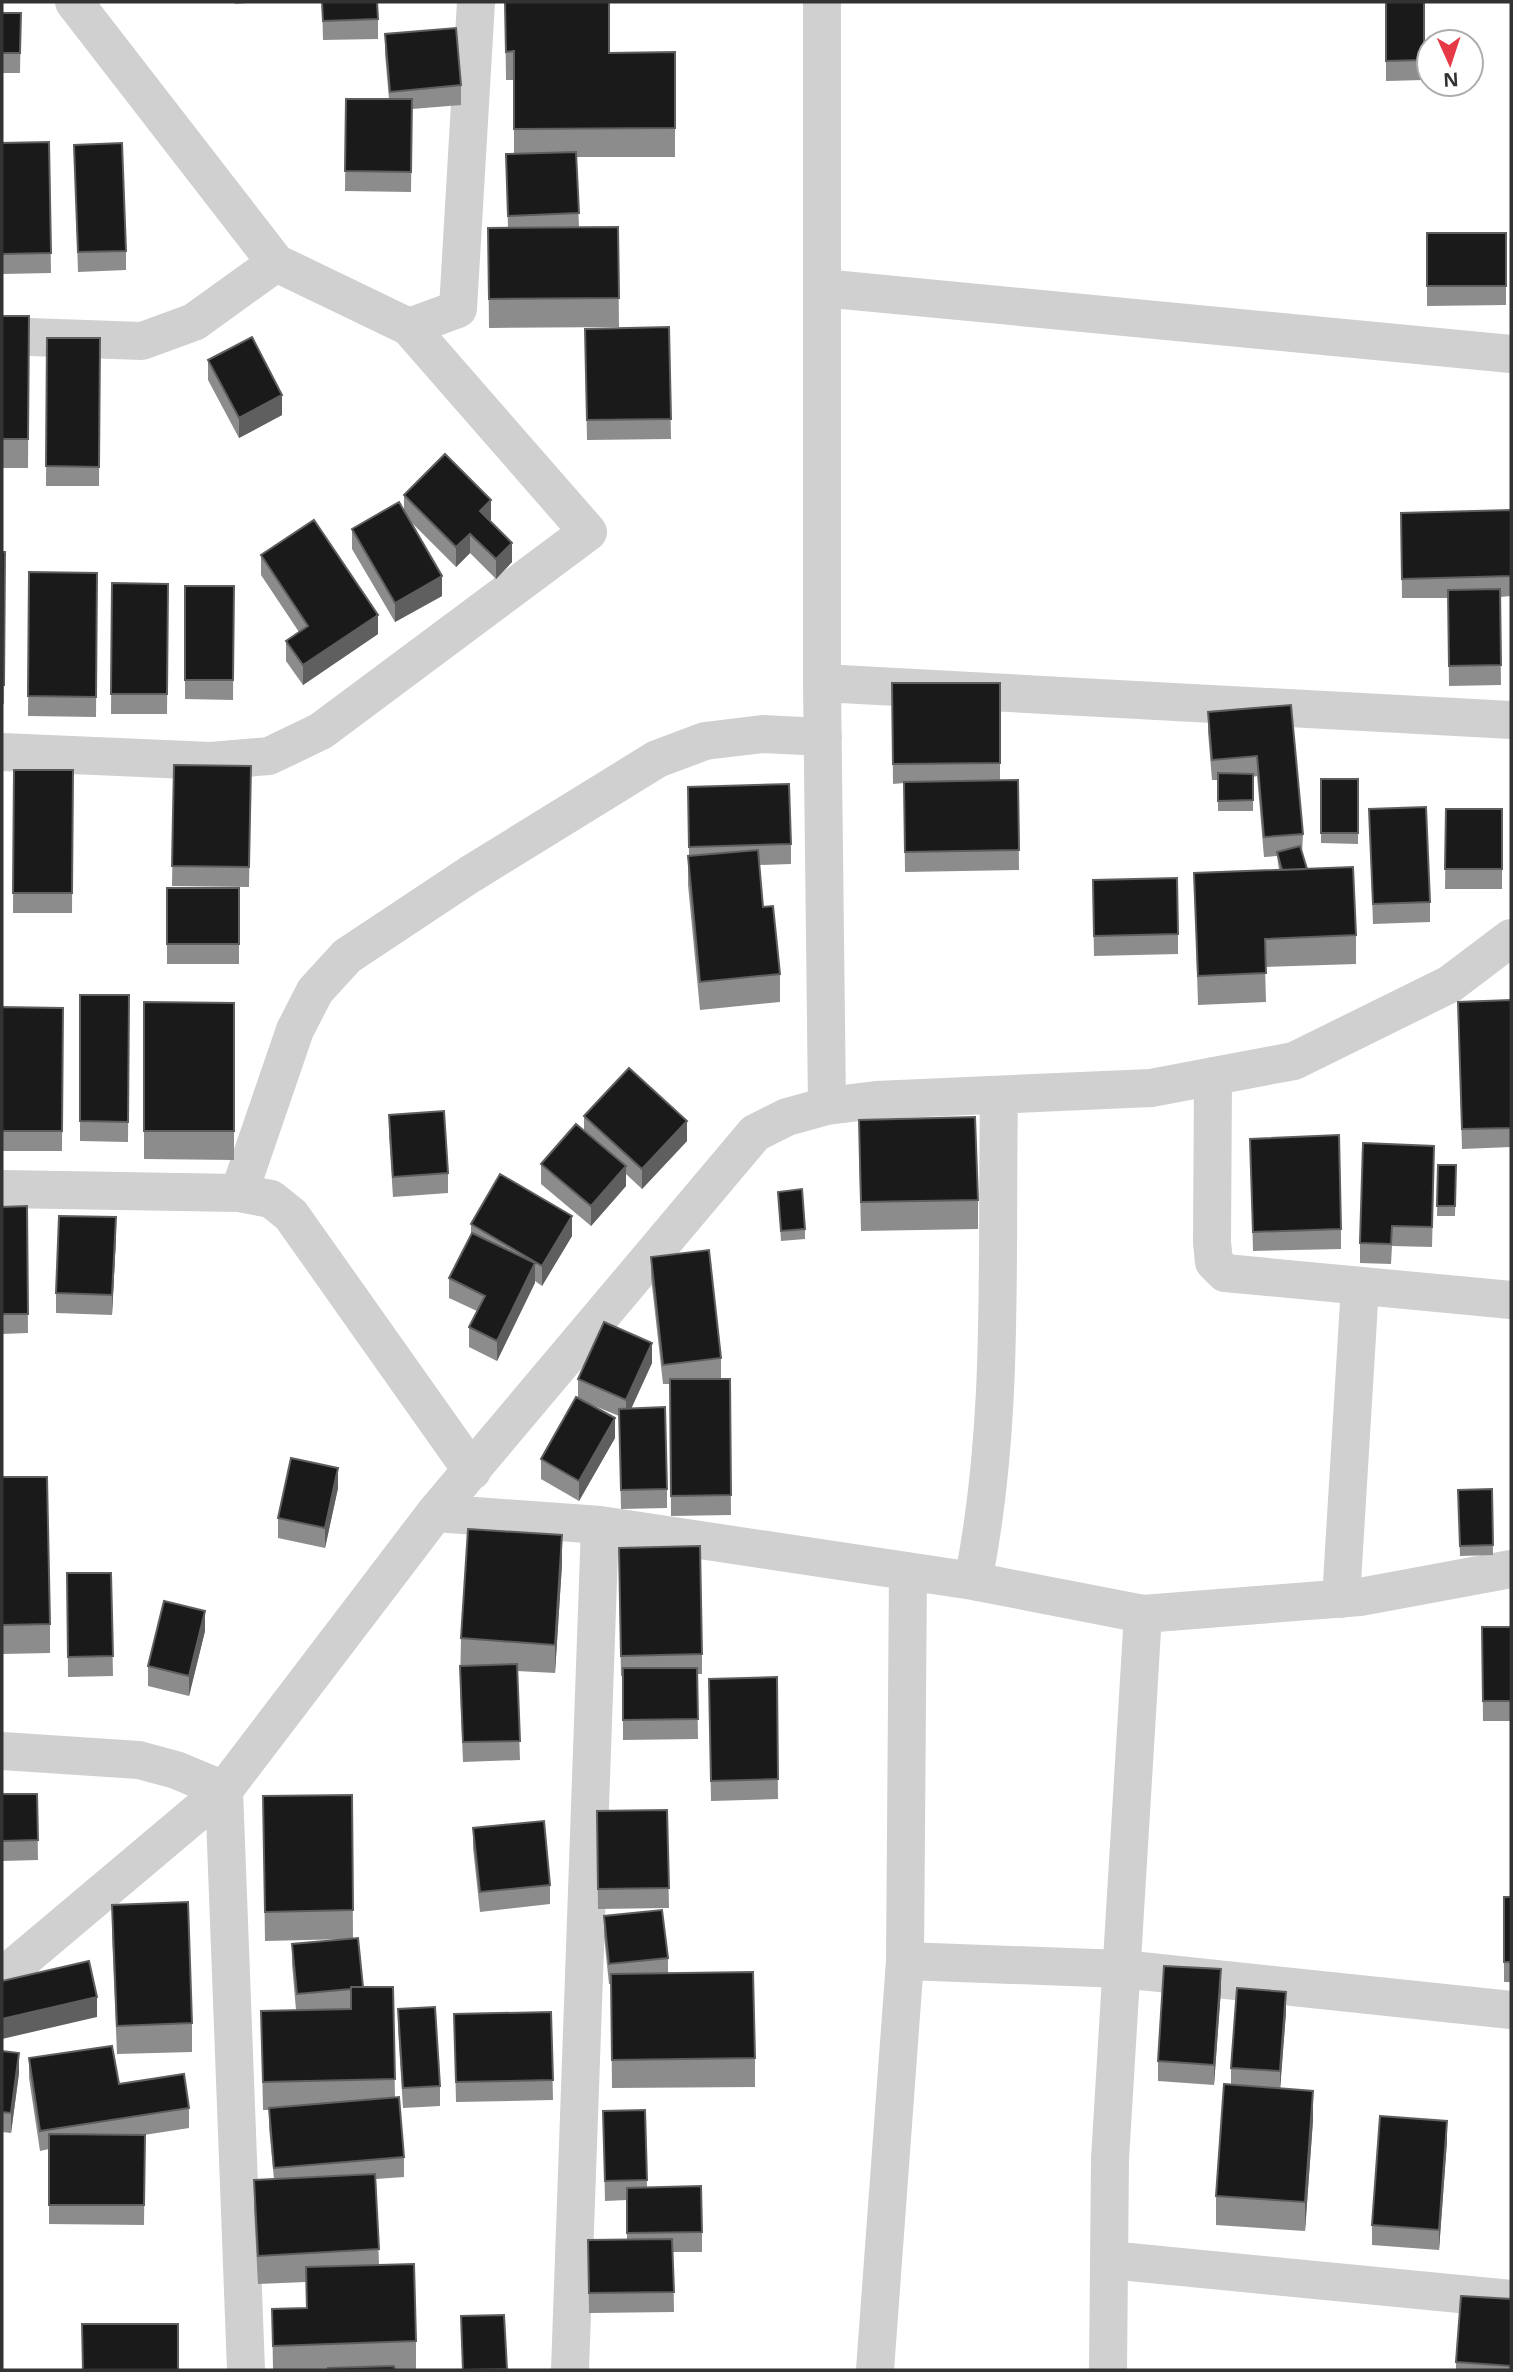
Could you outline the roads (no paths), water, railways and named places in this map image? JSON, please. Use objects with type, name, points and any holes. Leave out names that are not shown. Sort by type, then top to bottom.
[{"type":"street","points":[[2,752],[211,761],[269,756],[321,731],[588,533],[409,327],[276,262],[74,2]]},
{"type":"street","points":[[409,327],[458,309],[476,2]]},
{"type":"street","points":[[822,2],[822,683],[827,1106]]},
{"type":"street","points":[[2,336],[142,341],[194,321],[276,262]]},
{"type":"street","points":[[822,288],[1511,354]]},
{"type":"street","points":[[822,683],[1511,720]]},
{"type":"street","points":[[239,1193],[295,1030],[315,991],[347,956],[469,875],[657,759],[705,741],[762,734],[823,737]]},
{"type":"street","points":[[2,1977],[223,1790],[435,1513],[755,1133],[787,1117],[827,1106],[876,1100],[999,1097],[1151,1088],[1294,1061],[1450,984],[1511,938]]},
{"type":"street","points":[[1213,1076],[1214,1262],[1225,1273],[1511,1300]]},
{"type":"street","points":[[973,1581],[984,1526],[994,1425],[999,1097]]},
{"type":"street","points":[[2,1189],[239,1193],[271,1199],[291,1215],[472,1471]]},
{"type":"street","points":[[1341,1599],[1360,1286]]},
{"type":"street","points":[[435,1513],[600,1525],[973,1581],[1143,1615],[1341,1599],[1511,1569]]},
{"type":"street","points":[[570,2370],[600,1525]]},
{"type":"street","points":[[875,2370],[905,1961],[908,1571]]},
{"type":"street","points":[[1108,2370],[1110,2159],[1143,1615]]},
{"type":"street","points":[[2,1751],[139,1760],[176,1770],[223,1790]]},
{"type":"street","points":[[223,1790],[246,2370]]},
{"type":"street","points":[[905,1961],[1122,1969],[1511,2010]]},
{"type":"street","points":[[1109,2260],[1511,2299]]}]
